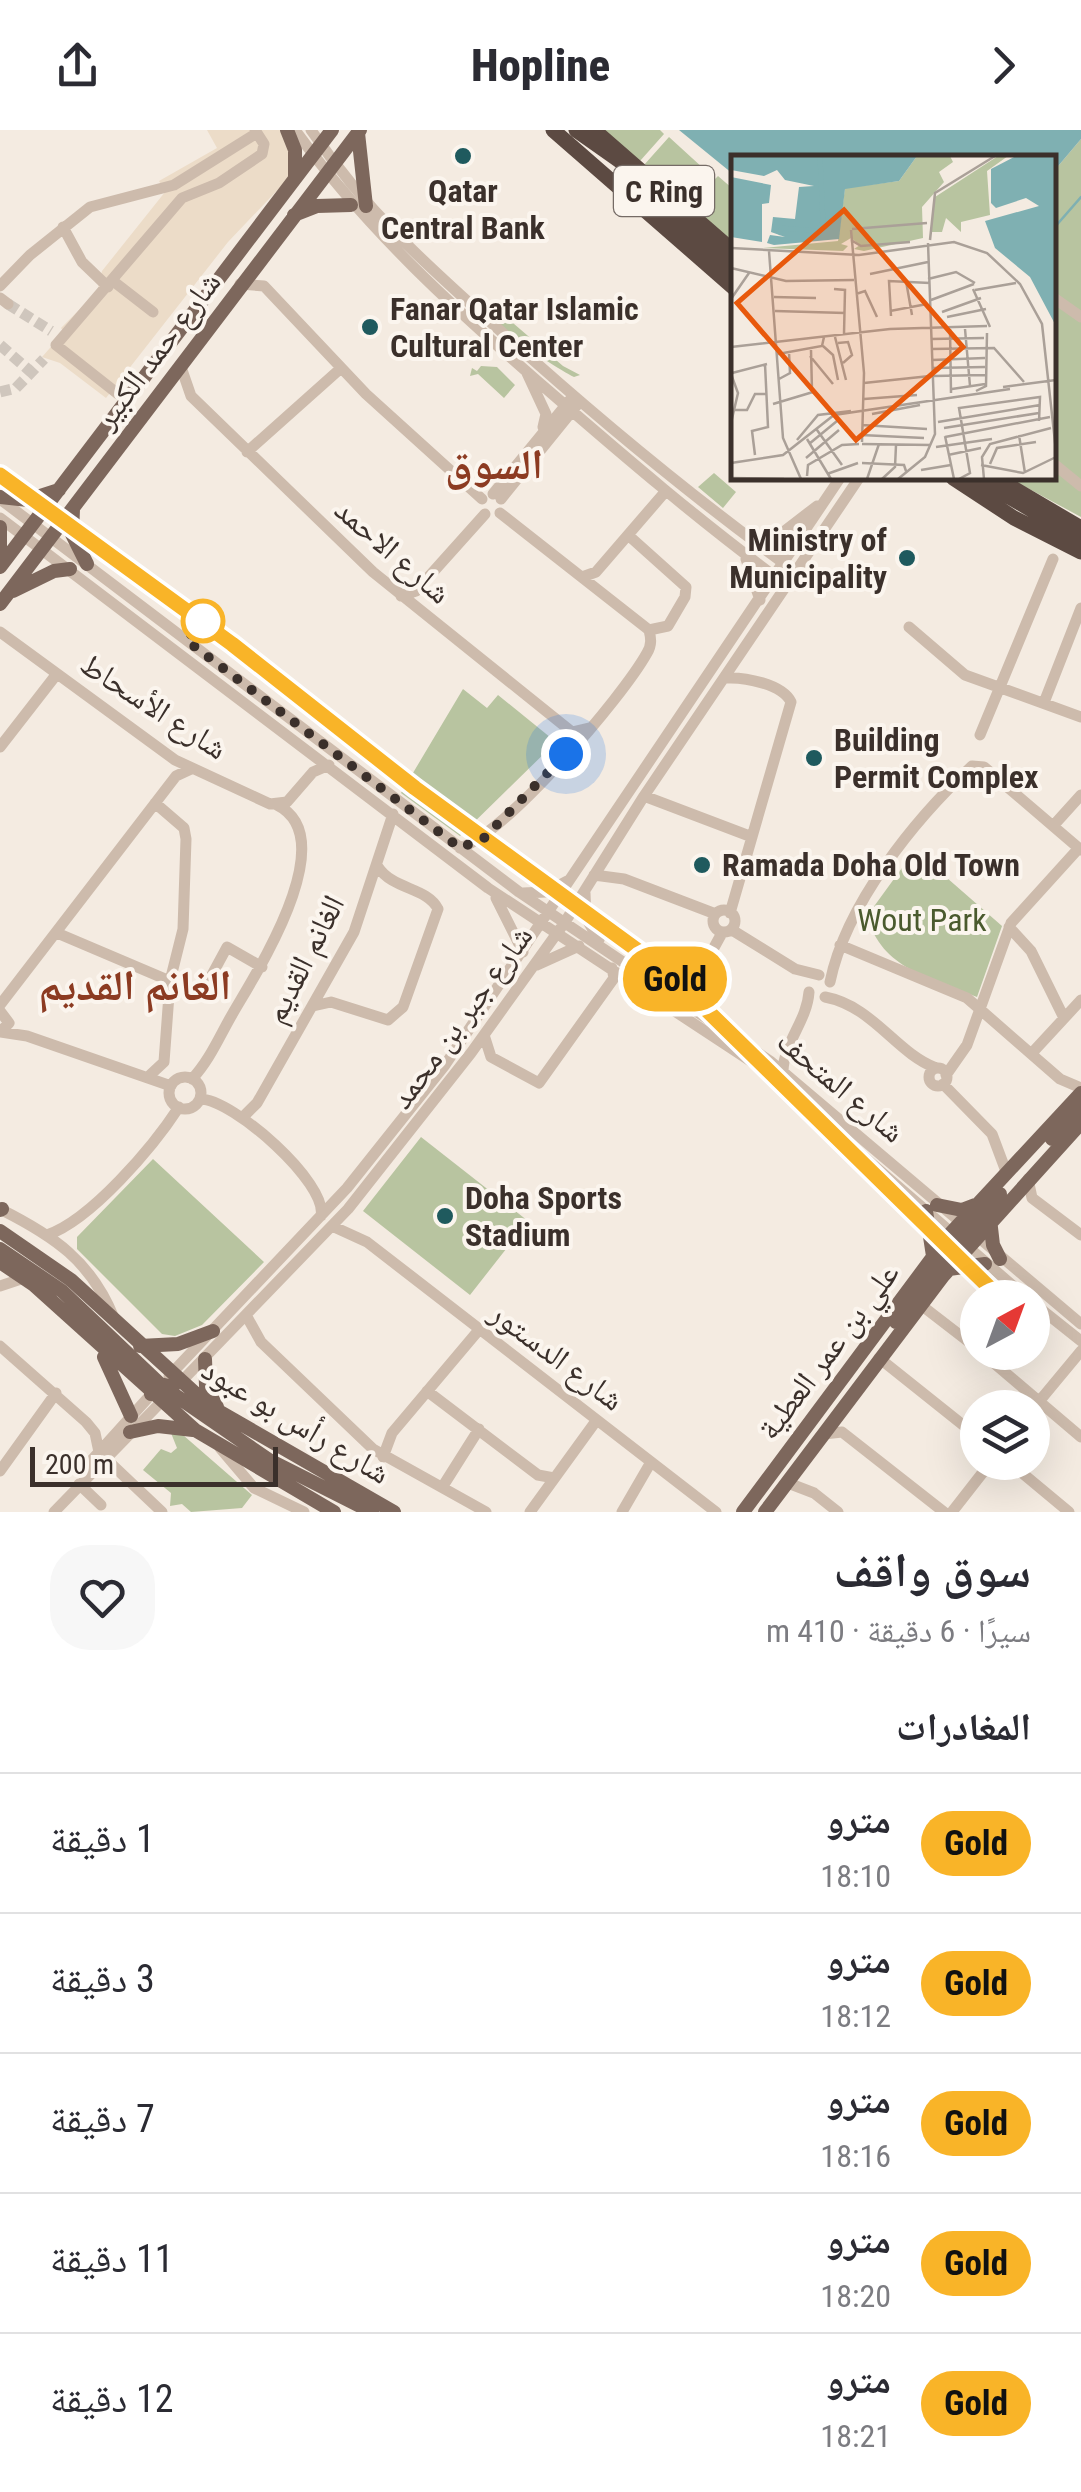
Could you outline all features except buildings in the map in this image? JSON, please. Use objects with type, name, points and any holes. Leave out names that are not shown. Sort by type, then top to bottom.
[{"type":"highway","name":"C Ring","points":[[554,130],[731,285]]},
{"type":"highway","points":[[576,130],[598,149],[638,168]]},
{"type":"highway","name":"C Ring","points":[[594,130],[731,249]]},
{"type":"highway","points":[[614,183],[648,195],[731,267]]},
{"type":"highway","points":[[956,480],[1014,518],[1081,552]]},
{"type":"highway","points":[[980,480],[1081,540]]},
{"type":"highway","points":[[999,480],[1081,528]]},
{"type":"main road","points":[[288,130],[296,160],[294,182]]},
{"type":"main road","name":"شارع حمد الكبير","points":[[0,566],[332,130]]},
{"type":"main road","points":[[293,215],[317,206],[358,206],[359,131]]},
{"type":"main road","name":"شارع حمد الكبير","points":[[4,599],[359,131]]},
{"type":"main road","points":[[0,498],[20,501],[60,490]]},
{"type":"main road","points":[[75,504],[72,534],[87,564]]},
{"type":"main road","points":[[0,527],[0,566]]},
{"type":"main road","points":[[4,599],[54,571],[70,569]]},
{"type":"main road","name":"علي بن عمر العطية","points":[[765,1512],[949,1269],[980,1201],[1075,1107],[1081,1090]]},
{"type":"main road","points":[[864,1379],[884,1339],[962,1236],[1075,1107]]},
{"type":"main road","name":"علي بن عمر العطية","points":[[743,1512],[933,1256],[990,1219],[1081,1123]]},
{"type":"main road","points":[[933,1256],[931,1208],[966,1210],[980,1201]]},
{"type":"main road","points":[[949,1269],[992,1262],[990,1219]]},
{"type":"main road","points":[[0,1231],[40,1254],[115,1322],[140,1346],[165,1388]]},
{"type":"main road","points":[[0,1249],[62,1292],[165,1388]]},
{"type":"main road","points":[[0,1262],[24,1278],[96,1343],[241,1444],[372,1512]]},
{"type":"main road","points":[[140,1346],[178,1344],[213,1331]]},
{"type":"main road","points":[[96,1343],[126,1428],[195,1430]]},
{"type":"main road","points":[[204,1359],[206,1386],[224,1416]]},
{"type":"main road","name":"شارع رأس بو عبود","points":[[165,1388],[224,1416],[394,1512]]},
{"type":"main road","name":"شارع رأس بو عبود","points":[[165,1388],[195,1430],[334,1512]]},
{"type":"street","points":[[295,130],[317,149],[390,248],[526,371],[798,573]]},
{"type":"street","points":[[311,130],[317,149]]},
{"type":"street","points":[[0,286],[62,227],[96,204],[174,185],[256,132],[264,144],[262,154],[219,182],[182,198],[56,346],[118,394]]},
{"type":"street","points":[[174,185],[182,198]]},
{"type":"street","points":[[358,206],[664,492],[788,587]]},
{"type":"street","points":[[62,227],[82,262],[152,312]]},
{"type":"street","points":[[240,284],[264,286],[340,368],[492,497],[500,513],[649,630],[668,626],[686,597],[686,586],[628,535]]},
{"type":"street","points":[[1056,288],[1076,313]]},
{"type":"street","name":"شارع الاحمد","points":[[181,367],[192,396],[401,596],[572,732]]},
{"type":"street","points":[[247,452],[340,368]]},
{"type":"street","points":[[526,371],[546,414],[540,434]]},
{"type":"street","points":[[161,392],[176,390],[192,396]]},
{"type":"street","points":[[492,497],[562,423],[573,404]]},
{"type":"street","points":[[401,596],[416,591],[485,514],[492,497],[540,434],[573,404]]},
{"type":"street","points":[[562,423],[585,422]]},
{"type":"street","points":[[1056,466],[1081,486]]},
{"type":"street","name":"شارع جبر بن محمد","points":[[165,1388],[347,1188],[445,1066],[839,480]]},
{"type":"street","name":"شارع جبر بن محمد","points":[[165,1388],[204,1359],[348,1209],[484,1034],[562,927],[644,796],[858,480]]},
{"type":"street","points":[[582,577],[596,572],[664,492]]},
{"type":"street","points":[[0,498],[28,530]]},
{"type":"street","points":[[756,544],[778,536],[824,500]]},
{"type":"street","points":[[485,514],[500,513]]},
{"type":"street","points":[[0,518],[87,564],[547,917]]},
{"type":"street","points":[[46,542],[70,569],[488,888],[562,927]]},
{"type":"street","points":[[740,551],[756,576],[760,600]]},
{"type":"street","points":[[980,735],[1054,559]]},
{"type":"street","points":[[595,588],[596,572]]},
{"type":"street","points":[[414,608],[416,591]]},
{"type":"street","points":[[1045,700],[1081,608]]},
{"type":"street","points":[[910,627],[959,672],[1045,700],[1081,717]]},
{"type":"street","points":[[460,848],[484,838],[571,749],[649,650],[649,630]]},
{"type":"street","name":"شارع الأسحاط","points":[[0,632],[175,760],[282,803]]},
{"type":"street","points":[[738,660],[746,679]]},
{"type":"street","points":[[0,747],[56,675]]},
{"type":"street","points":[[695,1006],[692,992],[696,979],[727,932],[790,706],[788,695],[746,679],[726,678]]},
{"type":"street","points":[[571,749],[572,732],[589,728]]},
{"type":"street","points":[[175,760],[176,776]]},
{"type":"street","points":[[192,1078],[262,967],[289,911],[300,843],[297,822],[282,803],[313,772],[329,765]]},
{"type":"street","points":[[783,1070],[786,1052],[806,1010],[825,986],[840,945],[877,878],[970,768],[981,765],[1080,849],[1009,926],[967,1045],[954,1063],[936,1072]]},
{"type":"street","points":[[171,1086],[28,1036],[0,1032],[15,990],[176,776],[191,769]]},
{"type":"street","points":[[1053,826],[1081,794]]},
{"type":"street","points":[[644,796],[752,836]]},
{"type":"street","points":[[149,1076],[164,1062],[170,981],[183,929],[186,838],[184,828],[155,803]]},
{"type":"street","name":"الغانم القديم","points":[[242,1118],[257,1104],[354,932],[393,814]]},
{"type":"street","points":[[478,862],[484,838]]},
{"type":"street","points":[[605,858],[624,879]]},
{"type":"street","points":[[378,867],[390,883]]},
{"type":"street","points":[[594,875],[624,879],[713,914],[727,932],[825,986],[887,1030],[936,1072],[984,1125],[998,1146],[1007,1174]]},
{"type":"street","points":[[519,892],[546,892],[573,877]]},
{"type":"street","points":[[313,1006],[332,1002],[386,1020],[393,1018],[406,1000],[438,910],[430,899],[390,883],[372,886]]},
{"type":"street","points":[[488,888],[508,915],[523,952]]},
{"type":"street","points":[[586,888],[586,920],[604,948]]},
{"type":"street","points":[[713,914],[720,908],[730,913]]},
{"type":"street","points":[[1009,926],[1029,946],[1064,1018]]},
{"type":"street","name":"شارع المتحف","points":[[562,927],[579,946],[761,1068],[931,1208]]},
{"type":"street","name":"شارع المتحف","points":[[562,927],[604,948],[695,1006],[783,1070],[1010,1280]]},
{"type":"street","points":[[57,933],[170,981]]},
{"type":"street","points":[[840,945],[981,1007],[1060,1079],[1081,1090]]},
{"type":"street","points":[[530,969],[579,946]]},
{"type":"street","points":[[201,995],[227,947],[262,967]]},
{"type":"street","points":[[484,1034],[491,1056],[539,1082],[614,978],[612,968]]},
{"type":"street","points":[[796,969],[808,990]]},
{"type":"street","points":[[673,992],[696,979]]},
{"type":"street","points":[[806,1010],[810,979],[825,986]]},
{"type":"street","points":[[808,990],[825,986]]},
{"type":"street","points":[[323,989],[332,1002]]},
{"type":"street","points":[[1032,1053],[1081,1000]]},
{"type":"street","points":[[4,1013],[28,1036]]},
{"type":"street","points":[[770,1061],[786,1052]]},
{"type":"street","points":[[180,1078],[192,1078],[200,1087],[200,1100],[191,1108],[179,1107],[171,1098],[171,1086],[180,1078]]},
{"type":"street","points":[[1060,1079],[1075,1107]]},
{"type":"street","points":[[200,1100],[242,1118],[314,1184],[322,1203],[322,1216]]},
{"type":"street","points":[[48,1235],[71,1226],[148,1148],[179,1107]]},
{"type":"street","points":[[998,1146],[1024,1155]]},
{"type":"street","points":[[1028,1179],[1032,1198],[1081,1235]]},
{"type":"street","points":[[314,1184],[347,1188]]},
{"type":"street","points":[[1,1209],[68,1250],[98,1282],[115,1322]]},
{"type":"street","name":"شارع الدستور","points":[[348,1209],[367,1242]]},
{"type":"street","points":[[68,1250],[71,1226]]},
{"type":"street","name":"شارع الدستور","points":[[332,1226],[367,1242],[716,1512]]},
{"type":"street","name":"شارع المتحف","points":[[992,1262],[1081,1324]]},
{"type":"street","points":[[0,1286],[24,1278]]},
{"type":"street","points":[[921,1305],[933,1310],[960,1334]]},
{"type":"street","points":[[246,1316],[262,1342],[383,1457],[486,1512]]},
{"type":"street","name":"شارع المتحف","points":[[1050,1316],[1081,1340]]},
{"type":"street","points":[[383,1457],[392,1433],[478,1331]]},
{"type":"street","points":[[0,1346],[56,1392],[95,1434],[102,1455],[162,1512]]},
{"type":"street","points":[[1048,1390],[1081,1351]]},
{"type":"street","points":[[879,1358],[960,1423]]},
{"type":"street","points":[[998,1370],[1019,1390]]},
{"type":"street","points":[[53,1511],[165,1388]]},
{"type":"street","points":[[427,1391],[538,1475],[554,1478]]},
{"type":"street","points":[[0,1471],[56,1392]]},
{"type":"street","points":[[1050,1416],[1081,1437]]},
{"type":"street","points":[[530,1512],[596,1420]]},
{"type":"street","points":[[95,1434],[126,1428]]},
{"type":"street","points":[[442,1486],[479,1428]]},
{"type":"street","points":[[824,1434],[842,1432],[944,1512]]},
{"type":"street","name":"شارع رأس بو عبود","points":[[220,1448],[264,1502],[285,1500],[304,1512]]},
{"type":"street","points":[[53,1511],[102,1455]]},
{"type":"street","points":[[622,1512],[651,1462]]},
{"type":"street","points":[[952,1512],[977,1480]]},
{"type":"street","points":[[1031,1480],[1069,1512]]},
{"type":"street","points":[[788,1483],[814,1493],[838,1512]]},
{"type":"street","points":[[80,1484],[101,1506]]},
{"type":"green space","points":[[604,130],[660,130],[664,134],[640,161]]},
{"type":"green space","points":[[669,137],[715,179],[718,176],[731,187],[731,241],[644,165]]},
{"type":"green space","points":[[1081,139],[1081,517],[1013,480],[1056,480],[1056,169]]},
{"type":"green space","points":[[479,294],[563,366],[580,375],[574,377],[505,330],[483,305]]},
{"type":"green space","points":[[481,366],[497,367],[515,385],[504,398],[478,374],[470,376],[472,368],[477,371]]},
{"type":"green space","points":[[714,473],[736,492],[723,508],[698,487]]},
{"type":"green space","points":[[463,689],[487,708],[498,695],[556,742],[460,836],[401,793]]},
{"type":"green space","name":"Wout Park","points":[[915,850],[1002,926],[977,997],[910,969],[884,949],[874,934],[867,916]]},
{"type":"green space","name":"Doha Sports Stadium","points":[[421,1137],[528,1221],[470,1295],[363,1211]]},
{"type":"green space","points":[[153,1159],[264,1262],[202,1325],[175,1336],[162,1334],[77,1249],[77,1237]]},
{"type":"green space","points":[[171,1433],[183,1435],[252,1495],[242,1508],[191,1512],[182,1504],[170,1506],[171,1493],[143,1470],[161,1449],[171,1453],[177,1448]]},
{"type":"shaded area","points":[[207,130],[280,130],[291,150],[288,179],[228,242],[106,398],[60,363],[42,357],[64,332],[61,328],[97,292],[102,271],[165,192],[159,181],[217,148]]},
{"type":"water","points":[[679,130],[1081,130],[1081,139],[1056,169],[1056,155],[731,155],[731,172]]},
{"type":"waterway","points":[[1056,226],[1081,197]]},
{"type":"tunnel","points":[[8,304],[51,331]]},
{"type":"tunnel","points":[[0,345],[31,372]]},
{"type":"tunnel","points":[[0,392],[16,388],[44,359]]},
{"type":"metro line","name":"Gold","points":[[0,475],[314,704],[415,788],[670,974],[982,1280]]},
{"type":"place","name":"Qatar Central Bank","points":[[463,156]]},
{"type":"place","name":"Fanar Qatar Islamic Cultural Center","points":[[370,327]]},
{"type":"place","name":"Ministry of Municipality","points":[[907,558]]},
{"type":"place","name":"Building Permit Complex","points":[[814,758]]},
{"type":"place","name":"Ramada Doha Old Town","points":[[702,865]]},
{"type":"place","name":"Doha Sports Stadium","points":[[445,1216]]},
{"type":"district","name":"السوق","points":[[494,464]]},
{"type":"district","name":"الغانم القديم","points":[[135,985]]},
{"type":"route","points":[[203,621],[186,640],[460,848],[484,838],[566,754]]}]
